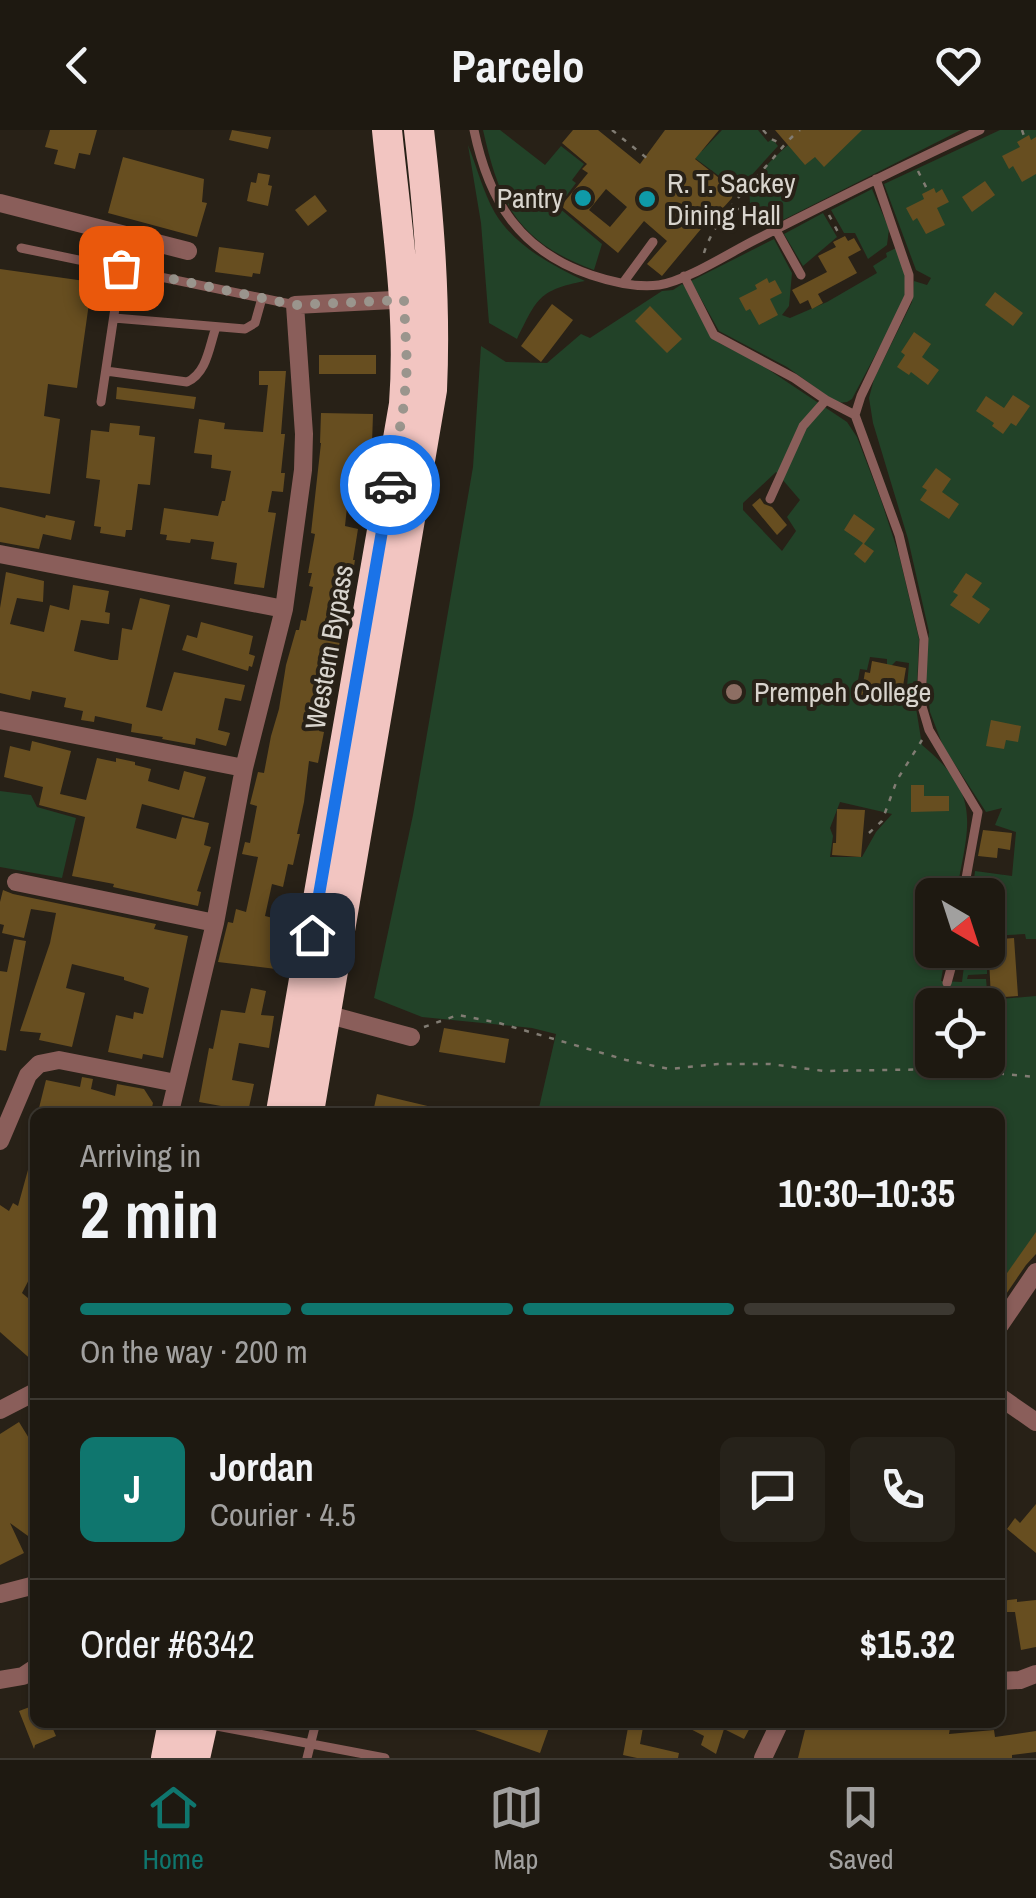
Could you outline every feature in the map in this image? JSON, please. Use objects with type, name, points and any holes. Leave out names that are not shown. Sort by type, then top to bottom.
[{"type":"highway","name":"Western Bypass","points":[[309,1108],[432,390],[434,344],[418,299],[386,130]]},
{"type":"highway","name":"Western Bypass","points":[[282,1108],[404,404],[429,216],[420,130]]},
{"type":"street","points":[[0,203],[188,250]]},
{"type":"street","points":[[171,1108],[214,923],[244,768],[284,609],[303,470],[295,305],[418,299]]},
{"type":"street","points":[[0,554],[284,609]]},
{"type":"street","points":[[0,720],[244,768]]},
{"type":"street","points":[[16,882],[214,923]]},
{"type":"street","points":[[326,1014],[412,1037]]},
{"type":"street","points":[[0,1141],[28,1075],[39,1064],[60,1060],[176,1083]]},
{"type":"street","points":[[1005,1318],[1036,1272]]},
{"type":"street","points":[[0,1410],[30,1395]]},
{"type":"street","points":[[1005,1400],[1036,1422]]},
{"type":"street","points":[[0,1594],[30,1585]]},
{"type":"street","points":[[0,1680],[30,1672]]},
{"type":"street","points":[[1005,1681],[1036,1674]]},
{"type":"street","points":[[763,1758],[777,1728]]},
{"type":"lane","points":[[474,130],[495,196],[522,235],[568,267],[639,286],[662,285],[684,276],[974,131]]},
{"type":"lane","points":[[876,179],[909,275],[908,296],[855,415],[899,535],[924,639],[921,703],[929,730],[978,812],[966,878]]},
{"type":"lane","points":[[776,230],[801,275]]},
{"type":"lane","points":[[622,282],[653,242]]},
{"type":"lane","points":[[22,248],[295,305]]},
{"type":"lane","points":[[102,402],[121,268]]},
{"type":"lane","points":[[684,276],[714,335],[855,415]]},
{"type":"lane","points":[[114,318],[245,330],[255,323],[262,298]]},
{"type":"lane","points":[[106,371],[192,380],[202,370],[216,327]]},
{"type":"lane","points":[[770,499],[803,426],[826,400]]},
{"type":"lane","points":[[947,983],[951,968]]},
{"type":"lane","points":[[306,1758],[314,1728]]},
{"type":"lane","points":[[186,1741],[310,1743],[385,1758]]},
{"type":"path","points":[[612,130],[648,158]]},
{"type":"path","points":[[763,130],[783,145]]},
{"type":"path","points":[[699,269],[708,240],[741,193],[800,130]]},
{"type":"path","points":[[1022,130],[1024,136]]},
{"type":"path","points":[[914,161],[927,189]]},
{"type":"path","points":[[824,205],[840,236]]},
{"type":"path","points":[[732,208],[747,211],[776,230]]},
{"type":"path","points":[[869,833],[882,821],[897,780],[929,730]]},
{"type":"path","points":[[412,1037],[426,1025],[458,1015],[669,1068],[770,1064],[824,1071],[915,1069]]},
{"type":"path","points":[[1005,1075],[1036,1077]]},
{"type":"green space","points":[[483,130],[500,130],[545,165],[561,146],[584,164],[558,207],[602,244],[594,270],[547,247],[516,218],[497,180]]},
{"type":"green space","points":[[722,130],[758,130],[768,142],[772,139],[778,146],[738,190],[684,150],[690,142],[702,151]]},
{"type":"green space","points":[[806,130],[961,130],[781,221],[761,213],[750,205],[754,181]]},
{"type":"green space","points":[[1000,130],[1036,130],[1036,939],[1026,939],[1025,934],[1005,935],[1005,878],[974,878],[975,871],[1012,876],[1016,832],[995,825],[1002,808],[986,812],[943,746],[930,712],[925,669],[929,632],[869,398],[874,379],[912,302],[914,281],[927,285],[931,278],[916,270],[884,184]]},
{"type":"green space","points":[[468,145],[487,197],[503,225],[535,253],[585,281],[557,288],[541,298],[517,339],[489,323],[481,223]]},
{"type":"green space","points":[[872,189],[889,229],[887,245],[868,259],[855,233],[844,233],[831,210]]},
{"type":"green space","points":[[823,213],[837,237],[803,266],[784,234]]},
{"type":"green space","points":[[774,239],[792,273],[789,306],[782,315],[790,318],[877,273],[873,266],[896,248],[907,278],[907,295],[847,402],[837,403],[787,367],[719,331],[691,281]]},
{"type":"green space","name":"Prempeh College","points":[[682,284],[709,334],[719,343],[757,362],[847,422],[857,437],[899,555],[919,639],[916,708],[922,745],[955,780],[967,813],[959,878],[915,878],[915,968],[943,968],[941,981],[962,982],[964,968],[987,968],[987,974],[968,975],[967,979],[986,979],[987,988],[915,988],[915,1078],[1005,1078],[1005,999],[1036,996],[1036,1235],[1005,1276],[1005,1108],[539,1108],[556,1034],[422,1017],[374,998],[413,815],[473,467],[481,346],[506,362],[547,363],[581,334],[590,338],[662,291]],"holes":[[[776,472],[800,500],[787,517],[796,531],[782,551],[743,510],[743,503]],[[870,657],[887,659],[890,667],[896,661],[909,663],[907,687],[898,687],[897,691],[908,693],[907,700],[896,699],[894,704],[855,698],[860,669],[867,670]],[[840,802],[892,814],[862,857],[830,857],[830,828]]]},
{"type":"green space","points":[[0,791],[31,795],[37,807],[76,818],[62,878],[0,867]]},
{"type":"building","points":[[50,130],[97,130],[90,155],[79,153],[75,169],[54,164],[58,150],[45,147]]},
{"type":"building","points":[[232,130],[271,137],[268,149],[229,140]]},
{"type":"building","points":[[573,130],[598,130],[640,164],[665,130],[719,130],[695,159],[733,189],[732,198],[723,208],[720,206],[662,276],[647,264],[667,241],[644,221],[618,253],[561,206],[588,173],[582,169],[587,164],[562,143]],"holes":[[[606,189],[627,207],[610,227],[589,210]]]},
{"type":"building","points":[[775,130],[862,130],[824,167],[815,157],[805,165]]},
{"type":"building","points":[[1029,135],[1031,140],[1036,137],[1036,174],[1022,182],[1002,156],[1020,147],[1017,142]]},
{"type":"building","points":[[123,157],[204,179],[202,202],[207,203],[197,237],[108,213]]},
{"type":"building","points":[[258,173],[270,175],[268,206],[247,201],[251,182],[256,183]]},
{"type":"building","points":[[985,181],[995,195],[972,212],[962,197]]},
{"type":"building","points":[[934,188],[936,193],[942,189],[949,202],[937,208],[945,225],[926,234],[906,208],[924,199],[922,194]]},
{"type":"building","points":[[315,195],[327,211],[308,226],[295,210]]},
{"type":"building","points":[[845,236],[848,241],[854,238],[861,250],[848,257],[857,273],[818,294],[823,303],[812,309],[808,300],[800,304],[792,290],[827,272],[818,256],[836,247],[833,242]]},
{"type":"building","points":[[219,247],[264,253],[260,274],[253,273],[252,277],[215,272]]},
{"type":"building","points":[[0,269],[92,282],[77,388],[48,384],[44,416],[60,419],[50,494],[0,487]]},
{"type":"building","points":[[767,278],[769,283],[775,280],[782,293],[770,299],[778,315],[759,325],[739,298],[757,289],[755,285]]},
{"type":"building","points":[[995,292],[1023,313],[1013,326],[985,305]]},
{"type":"building","points":[[552,304],[573,320],[541,362],[521,346]]},
{"type":"building","points":[[650,306],[682,339],[667,353],[635,321]]},
{"type":"building","points":[[914,332],[931,344],[922,357],[939,370],[928,385],[897,367]]},
{"type":"building","points":[[319,355],[376,355],[376,374],[319,374]]},
{"type":"building","points":[[259,371],[286,371],[281,434],[285,434],[281,473],[285,473],[283,492],[272,491],[268,512],[276,513],[264,588],[234,584],[237,563],[211,559],[214,542],[166,540],[167,535],[160,534],[164,508],[218,516],[231,471],[211,468],[212,455],[194,453],[199,419],[225,423],[224,429],[263,432],[268,385],[259,385]]},
{"type":"building","points":[[117,387],[196,397],[194,409],[116,399]]},
{"type":"building","points":[[1013,395],[1030,406],[1016,426],[1011,423],[1003,434],[976,411],[986,396],[1004,408]]},
{"type":"building","points":[[321,413],[373,414],[367,471],[351,470],[345,526],[358,529],[355,560],[353,572],[346,571],[342,593],[348,595],[330,697],[326,697],[319,731],[324,732],[318,763],[309,761],[293,865],[288,864],[283,887],[272,884],[265,916],[277,919],[276,927],[281,928],[276,969],[218,962],[228,922],[233,923],[236,909],[246,912],[258,857],[242,854],[245,842],[250,843],[257,806],[250,804],[258,772],[264,773],[286,665],[296,630],[301,620],[306,621],[313,587],[309,586],[312,573],[308,573],[315,534],[311,533]]},
{"type":"building","points":[[110,423],[140,426],[139,435],[155,437],[150,485],[138,484],[132,530],[126,530],[125,537],[100,533],[101,527],[94,526],[100,480],[86,478],[91,430],[109,432]]},
{"type":"building","points":[[936,468],[951,479],[942,492],[959,504],[949,519],[920,500],[927,490],[922,487]]},
{"type":"building","points":[[760,498],[787,525],[777,535],[752,505]]},
{"type":"building","points":[[0,507],[75,521],[71,540],[43,534],[39,549],[0,542]]},
{"type":"building","points":[[854,514],[875,529],[864,544],[874,551],[865,563],[854,554],[863,543],[844,530]]},
{"type":"building","points":[[6,572],[44,581],[43,602],[17,598],[10,624],[44,632],[50,605],[69,610],[73,585],[109,591],[105,612],[110,613],[109,624],[81,620],[74,651],[111,660],[118,660],[122,628],[132,630],[140,598],[170,605],[146,707],[162,711],[174,672],[245,685],[241,701],[225,698],[218,730],[230,733],[226,746],[196,738],[195,745],[131,732],[132,724],[95,716],[94,722],[81,720],[83,711],[64,707],[66,698],[32,691],[30,700],[0,693],[0,608]]},
{"type":"building","points":[[966,573],[982,583],[972,597],[990,609],[979,624],[950,605],[958,595],[953,592]]},
{"type":"building","points":[[201,622],[253,636],[249,654],[255,656],[252,667],[248,671],[182,650],[187,635],[197,638]]},
{"type":"building","points":[[872,661],[906,668],[903,686],[882,682],[879,698],[861,695],[865,672],[870,673]]},
{"type":"building","points":[[991,720],[1021,726],[1018,742],[1006,740],[1004,749],[986,746]]},
{"type":"building","points":[[32,741],[71,751],[60,794],[86,800],[97,758],[135,762],[151,769],[148,781],[179,790],[184,771],[206,777],[194,818],[142,804],[136,828],[176,839],[182,817],[209,823],[204,845],[211,847],[197,891],[201,892],[198,906],[72,876],[85,817],[39,805],[43,787],[4,777],[10,746],[30,751]]},
{"type":"building","points":[[911,785],[924,785],[924,796],[949,796],[949,811],[911,812]]},
{"type":"building","points":[[837,809],[865,810],[861,857],[832,855]]},
{"type":"building","points":[[983,830],[1012,833],[1010,850],[998,848],[997,858],[978,856]]},
{"type":"building","points":[[3,890],[156,924],[154,929],[188,936],[163,1058],[143,1054],[142,1059],[108,1052],[116,1015],[133,1019],[134,1012],[143,1014],[149,988],[124,977],[72,964],[66,988],[85,993],[72,1047],[39,1040],[41,1033],[20,1031],[50,943],[56,913],[31,909],[24,938],[2,933]]},
{"type":"building","points":[[1014,938],[1018,996],[1005,997],[1005,988],[990,988],[989,968],[1005,968],[1005,939]]},
{"type":"building","points":[[14,939],[26,941],[6,1051],[0,1050],[0,971],[7,972]]},
{"type":"building","points":[[251,988],[266,991],[261,1015],[274,1016],[269,1048],[239,1043],[232,1080],[254,1084],[249,1108],[221,1108],[199,1102],[221,1010],[245,1013]]},
{"type":"building","points":[[444,1028],[509,1039],[505,1063],[439,1052]]},
{"type":"building","points":[[82,1077],[93,1079],[91,1089],[115,1096],[117,1084],[144,1089],[152,1108],[39,1108],[46,1080],[80,1087]]},
{"type":"building","points":[[377,1094],[436,1108],[374,1108]]},
{"type":"building","points":[[30,1163],[30,1278],[22,1293],[30,1300],[30,1359],[0,1332],[0,1205],[9,1211],[13,1203],[18,1206]]},
{"type":"building","points":[[1036,1232],[1036,1254],[1005,1296],[1005,1276]]},
{"type":"building","points":[[19,1422],[30,1440],[30,1537],[10,1523],[24,1553],[0,1565],[0,1434]]},
{"type":"building","points":[[1036,1504],[1036,1553],[1007,1529],[1015,1518],[1020,1523]]},
{"type":"building","points":[[1005,1600],[1036,1600],[1036,1647],[1021,1650],[1015,1612],[1005,1612]]},
{"type":"building","points":[[30,1707],[30,1728],[53,1728],[56,1736],[34,1749],[19,1711]]},
{"type":"building","points":[[469,1728],[549,1728],[540,1753]]},
{"type":"building","points":[[628,1728],[643,1728],[640,1744],[679,1753],[678,1758],[623,1755]]},
{"type":"building","points":[[689,1728],[750,1728],[744,1739],[724,1729],[716,1754],[701,1745],[704,1736]]},
{"type":"building","points":[[806,1728],[950,1728],[949,1734],[994,1730],[995,1737],[1036,1731],[1036,1752],[1012,1758],[798,1758]]},
{"type":"way so far","points":[[121,268],[295,305],[404,300],[407,366],[390,485]]},
{"type":"place","name":"Pantry","points":[[583,198]]},
{"type":"place","name":"R. T. Sackey Dining Hall","points":[[647,199]]},
{"type":"place","name":"Prempeh College","points":[[734,692]]},
{"type":"route","points":[[312,935],[390,485]]}]
